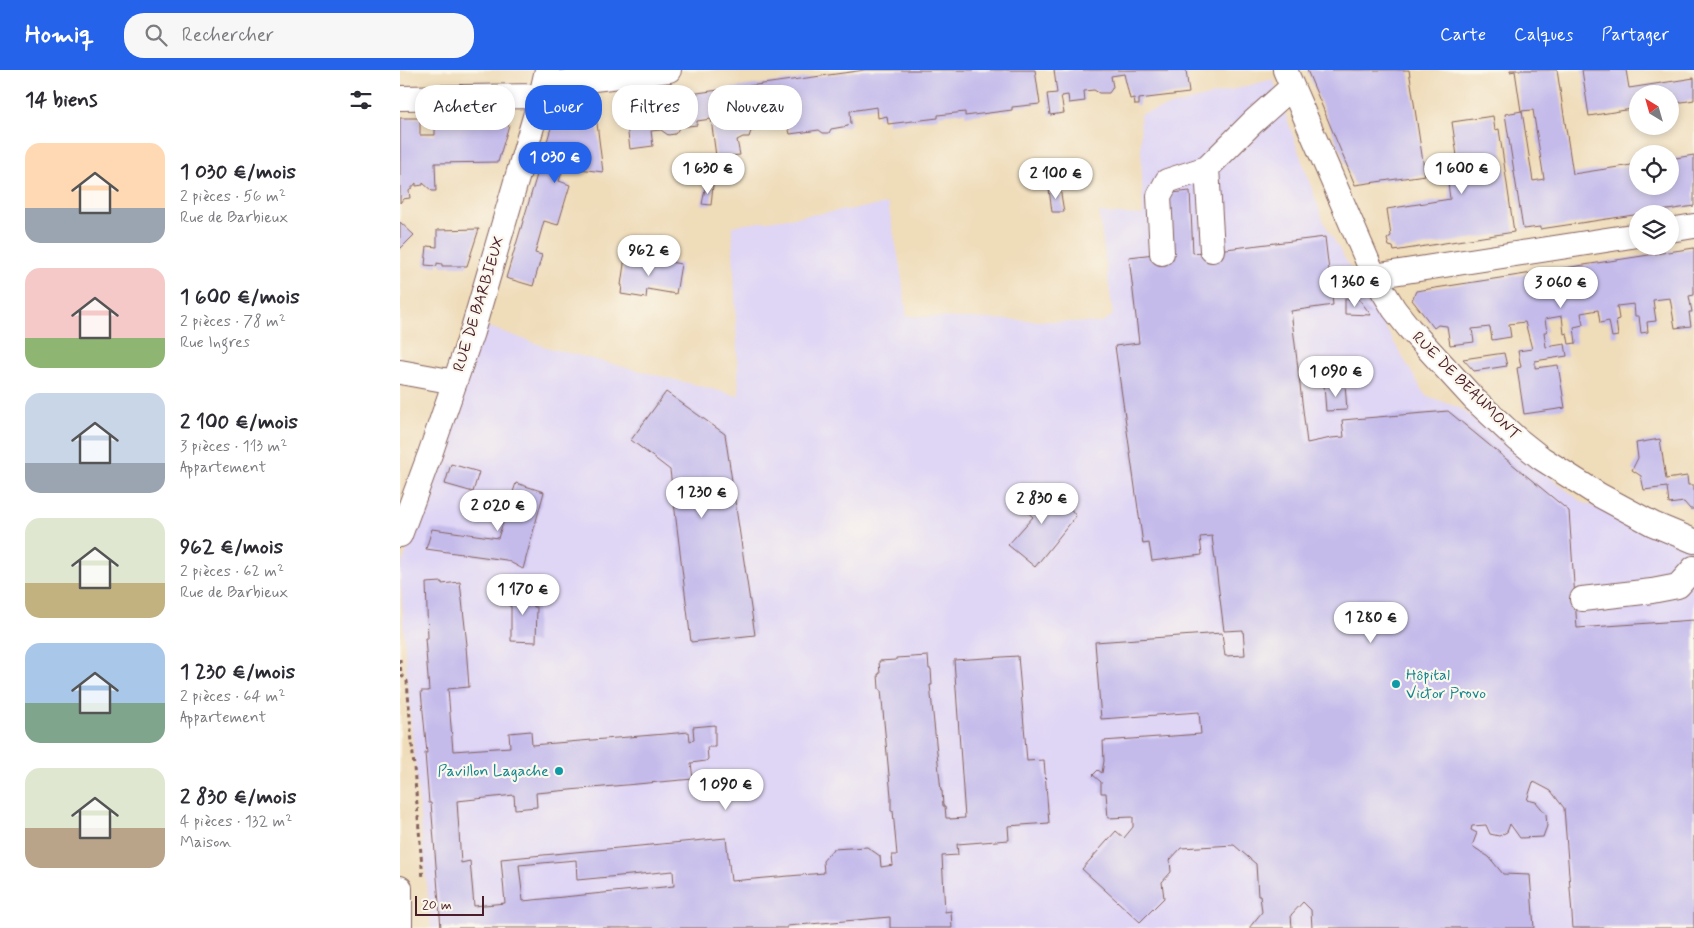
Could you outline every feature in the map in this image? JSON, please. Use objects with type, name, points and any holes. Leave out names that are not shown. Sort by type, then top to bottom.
[{"type":"street","points":[[400,98],[669,70]]},
{"type":"street","points":[[1162,253],[1159,196],[1167,181],[1207,168],[1253,122],[1289,78]]},
{"type":"street","name":"RUE DE BEAUMONT","points":[[1289,78],[1374,276],[1394,309],[1415,334],[1474,399],[1517,439],[1560,471],[1599,495],[1653,524],[1694,541]]},
{"type":"street","name":"RUE DE BARBIEUX","points":[[400,535],[472,332],[544,84]]},
{"type":"street","points":[[1207,168],[1212,250]]},
{"type":"street","points":[[1679,228],[1694,226]]},
{"type":"street","points":[[1374,276],[1629,236]]},
{"type":"street","points":[[400,372],[455,382]]},
{"type":"street","points":[[1582,599],[1678,586],[1694,568]]},
{"type":"street","points":[[400,888],[400,928]]},
{"type":"path","points":[[400,659],[401,675],[406,681],[423,884]]},
{"type":"shaded area","points":[[1273,79],[1324,223],[1425,395],[1460,408],[1582,502],[1694,548],[1694,928],[431,928],[407,681],[400,570],[483,325],[549,348],[739,396],[732,226],[888,204],[907,316],[1101,323],[1113,315],[1099,213],[1143,215],[1140,114]]},
{"type":"building","points":[[865,70],[1035,70],[1040,104],[1012,107],[1012,110],[965,116],[965,112],[938,115],[938,118],[888,124],[887,116],[878,118],[877,107],[850,111],[851,124],[831,129],[829,133],[823,133],[819,130],[790,134],[789,130],[802,130],[802,85],[755,85]]},
{"type":"building","points":[[1054,70],[1186,70],[1189,93],[1139,99],[1139,105],[1135,105],[1134,98],[1130,99],[1124,74],[1111,76],[1113,87],[1109,93],[1099,93],[1094,90],[1084,91],[1085,101],[1069,103],[1068,95],[1061,96],[1064,113],[1050,115],[1047,94],[1057,93]]},
{"type":"building","points":[[1307,70],[1409,70],[1425,175],[1355,185]]},
{"type":"building","points":[[1510,70],[1557,70],[1573,174],[1629,165],[1629,195],[1679,195],[1679,158],[1694,155],[1694,206],[1679,208],[1679,205],[1629,205],[1629,216],[1540,229],[1540,227],[1523,229],[1505,114],[1522,111],[1533,181],[1544,179],[1533,110],[1521,111],[1515,71],[1510,72]]},
{"type":"building","points":[[1582,70],[1626,70],[1629,88],[1629,109],[1589,116]]},
{"type":"building","points":[[1694,78],[1694,100],[1679,102],[1679,85],[1648,85]]},
{"type":"building","points":[[708,91],[708,119],[698,121],[698,93]]},
{"type":"building","points":[[1493,116],[1495,130],[1499,129],[1514,232],[1394,251],[1393,247],[1389,246],[1387,239],[1391,236],[1387,209],[1450,199],[1448,182],[1451,178],[1460,176],[1452,122]]},
{"type":"building","points":[[400,118],[415,118],[415,130],[420,130],[420,135],[435,135],[435,130],[508,130],[498,162],[435,163],[436,191],[432,191],[423,183],[423,185],[416,186],[416,183],[409,191],[410,198],[403,199],[400,203]]},
{"type":"building","points":[[550,130],[598,130],[603,172],[564,167],[559,181],[570,185],[558,225],[544,221],[535,253],[542,255],[533,286],[506,278]]},
{"type":"building","points":[[628,130],[661,130],[651,131],[653,146],[630,149]]},
{"type":"building","points":[[661,130],[678,130],[675,134],[668,135]]},
{"type":"building","points":[[712,130],[758,130],[751,131],[749,137],[737,140],[740,155],[716,156]]},
{"type":"building","points":[[706,184],[713,185],[711,205],[702,204]]},
{"type":"building","points":[[1060,188],[1064,212],[1052,212],[1049,189]]},
{"type":"building","name":"Hôpital Victor Provo","points":[[1190,191],[1193,253],[1325,237],[1333,305],[1291,311],[1307,443],[1344,437],[1342,420],[1448,411],[1569,511],[1577,628],[1694,620],[1694,928],[1573,928],[1564,808],[1551,791],[1533,782],[1527,800],[1536,802],[1546,814],[1547,826],[1543,837],[1520,838],[1510,824],[1507,832],[1499,836],[1490,834],[1486,825],[1472,826],[1471,830],[1477,833],[1472,846],[1489,857],[1503,874],[1530,875],[1534,928],[1312,928],[1311,910],[1303,902],[1291,915],[1292,928],[1249,928],[1262,912],[1260,896],[1258,896],[1256,864],[1234,845],[1181,848],[1170,860],[1171,872],[1162,882],[1164,898],[1140,922],[1082,869],[1116,831],[1124,838],[1133,827],[1133,817],[1108,818],[1106,793],[1101,793],[1101,782],[1093,775],[1098,770],[1102,773],[1104,761],[1103,741],[1201,734],[1199,712],[1101,719],[1095,642],[1222,633],[1225,656],[1245,655],[1243,630],[1224,631],[1212,536],[1200,537],[1202,555],[1152,561],[1149,543],[1143,544],[1115,346],[1139,343],[1129,257],[1171,252],[1164,194]]},
{"type":"building","points":[[400,222],[414,235],[400,249]]},
{"type":"building","points":[[479,229],[467,266],[442,266],[442,264],[437,263],[437,266],[425,265],[427,246],[437,247],[437,230]]},
{"type":"building","points":[[1694,248],[1694,295],[1689,296],[1692,312],[1689,312],[1691,326],[1675,328],[1670,298],[1653,300],[1656,321],[1647,322],[1648,332],[1641,333],[1639,316],[1635,316],[1634,304],[1617,306],[1619,319],[1616,320],[1618,336],[1612,337],[1609,321],[1600,323],[1598,310],[1581,313],[1583,325],[1574,327],[1576,343],[1569,344],[1567,333],[1564,334],[1562,316],[1545,319],[1547,332],[1544,332],[1546,347],[1565,344],[1567,356],[1535,361],[1535,368],[1558,365],[1565,408],[1524,414],[1517,368],[1521,367],[1518,351],[1532,349],[1525,322],[1509,324],[1511,337],[1492,340],[1490,327],[1472,329],[1474,342],[1450,345],[1447,326],[1438,325],[1434,328],[1412,300],[1416,291],[1649,255],[1679,255],[1679,250]]},
{"type":"building","points":[[625,257],[681,264],[676,294],[647,289],[646,298],[621,294]]},
{"type":"building","points":[[1345,299],[1359,299],[1371,315],[1345,314]]},
{"type":"building","points":[[1504,353],[1507,366],[1474,371],[1463,359]]},
{"type":"building","points":[[1345,384],[1347,410],[1326,411],[1324,386]]},
{"type":"building","points":[[666,392],[725,434],[755,635],[691,642],[670,470],[631,440]]},
{"type":"building","points":[[1660,439],[1666,479],[1687,476],[1688,485],[1694,485],[1694,509],[1690,509],[1684,502],[1669,504],[1667,487],[1644,490],[1641,476],[1632,470],[1638,458],[1636,443]]},
{"type":"building","points":[[451,464],[479,472],[473,492],[445,484]]},
{"type":"building","points":[[516,483],[544,492],[523,569],[506,560],[426,549],[432,529],[498,538]]},
{"type":"building","points":[[1037,491],[1050,493],[1064,500],[1076,516],[1035,567],[1008,545],[1033,517],[1015,501]]},
{"type":"building","points":[[460,582],[467,645],[469,687],[448,689],[453,751],[510,747],[509,733],[531,731],[532,745],[689,732],[690,741],[694,740],[693,727],[715,725],[715,747],[707,747],[708,759],[706,761],[691,763],[693,779],[536,793],[537,807],[515,809],[514,795],[457,801],[461,863],[470,861],[474,906],[505,903],[501,859],[726,838],[731,881],[824,873],[823,861],[833,849],[867,847],[880,856],[881,867],[893,865],[892,855],[897,855],[878,674],[880,674],[879,661],[896,660],[896,658],[928,656],[929,669],[931,669],[932,685],[930,685],[943,806],[945,806],[946,818],[950,819],[965,818],[954,660],[1018,656],[1027,761],[1044,760],[1049,823],[1008,826],[1009,840],[957,844],[958,855],[942,856],[945,912],[951,911],[952,928],[890,928],[890,917],[787,926],[787,928],[441,928],[421,691],[429,691],[425,638],[428,638],[426,583]],"holes":[[[576,860],[577,880],[673,871],[674,886],[523,901],[519,865]]]},
{"type":"building","points":[[510,589],[533,589],[534,607],[537,607],[536,642],[511,641]]},
{"type":"place","name":"Hôpital Victor Provo","points":[[1396,684]]},
{"type":"place","name":"Pavillon Lagache","points":[[559,771]]}]
